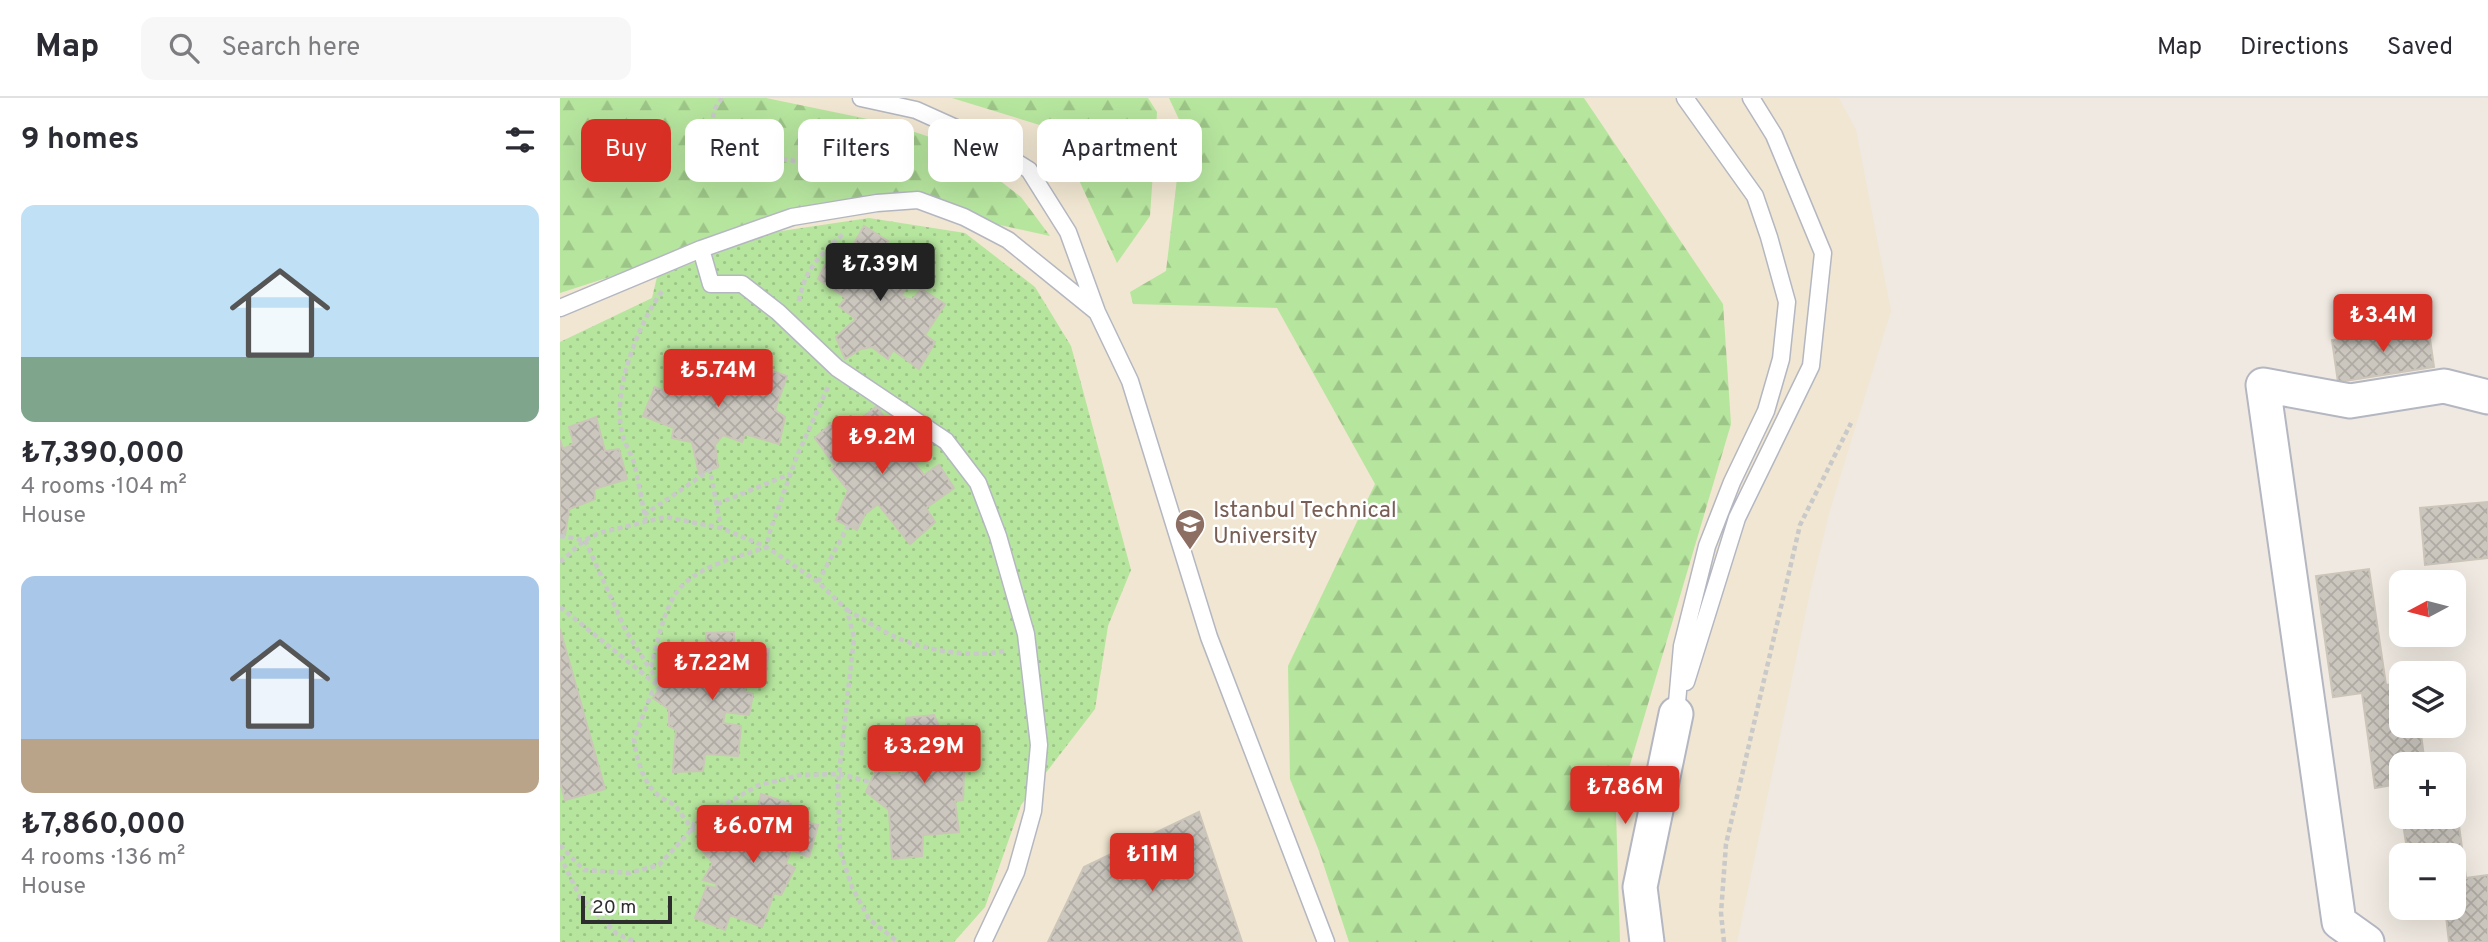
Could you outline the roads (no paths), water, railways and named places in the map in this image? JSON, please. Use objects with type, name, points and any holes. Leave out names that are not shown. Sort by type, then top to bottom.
[{"type":"street","points":[[2367,942],[2339,922],[2263,385],[2350,401],[2444,386],[2488,397]]},
{"type":"street","points":[[1647,942],[1640,887],[1676,714]]},
{"type":"lane","points":[[862,98],[916,110],[975,137],[1029,170],[1068,232],[1097,312],[1130,381],[1209,637],[1326,942]]},
{"type":"lane","points":[[1676,714],[1682,646],[1707,546],[1732,482],[1766,411],[1781,359],[1787,302],[1755,196],[1685,98]]},
{"type":"lane","points":[[1676,714],[1737,518],[1811,366],[1823,253],[1774,135],[1751,98]]},
{"type":"lane","points":[[560,308],[701,249],[792,216],[877,203],[918,200],[964,217],[1008,240],[1097,312]]},
{"type":"lane","points":[[701,249],[711,284],[742,284],[778,312],[837,368],[946,441],[978,483],[998,536],[1026,634],[1039,745],[1033,811],[1016,872],[983,942]]},
{"type":"place","name":"Istanbul Technical University","points":[[1190,551]]}]
